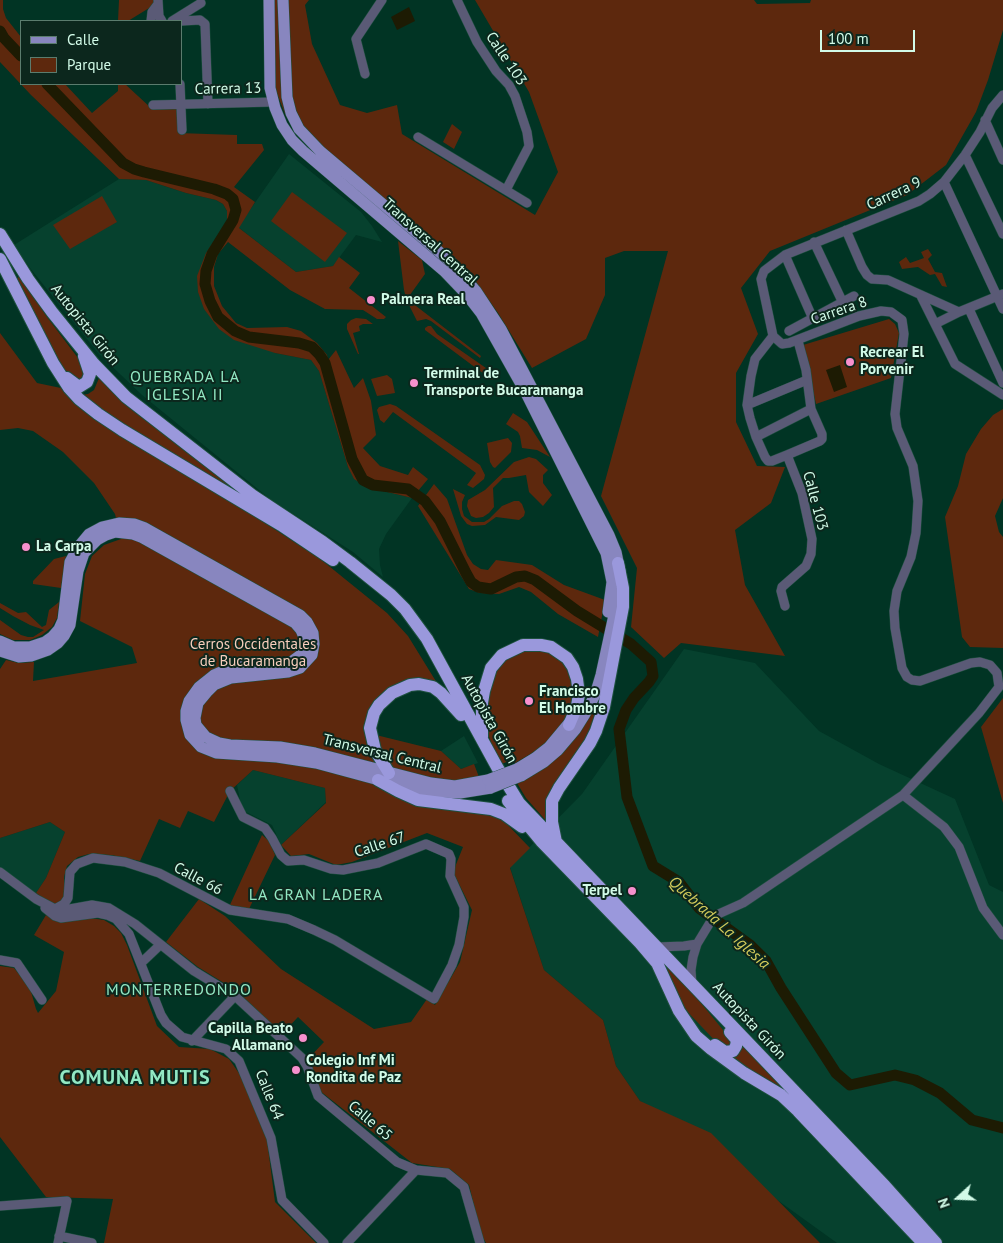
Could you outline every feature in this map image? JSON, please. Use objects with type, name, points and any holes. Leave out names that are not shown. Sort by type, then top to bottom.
[{"type":"highway","name":"Autopista Girón","points":[[0,234],[31,284],[104,376],[145,413],[252,496],[323,542],[350,562],[397,601],[412,617],[427,639],[514,796],[885,1186],[936,1243]]},
{"type":"highway","name":"Autopista Girón","points":[[0,259],[53,363],[69,388],[79,398],[98,414],[293,533],[344,568],[395,610],[412,630],[505,797],[541,841],[657,963],[679,1011],[696,1036],[711,1050],[744,1073],[781,1095],[924,1243]]},
{"type":"highway","points":[[53,363],[76,386],[85,385],[89,380],[90,374],[80,348]]},
{"type":"highway","points":[[556,842],[552,822],[552,801],[555,793],[584,752],[596,731],[604,707],[608,642],[614,620],[623,607],[623,588],[618,563]]},
{"type":"highway","points":[[482,739],[482,703],[492,668],[502,655],[523,645],[551,647],[560,652],[572,667],[577,679],[579,694],[569,725]]},
{"type":"highway","points":[[461,715],[442,692],[426,685],[419,684],[400,688],[385,698],[374,713],[370,728],[384,776],[398,792],[418,800],[498,811],[541,841]]},
{"type":"highway","points":[[679,1011],[722,1051],[733,1051],[737,1044],[736,1037],[706,1004],[702,994]]},
{"type":"main road","name":"Transversal Central","points":[[270,0],[270,80],[273,102],[282,126],[297,145],[444,271],[467,295],[487,322],[533,407],[606,553],[612,582],[614,620]]},
{"type":"main road","name":"Transversal Central","points":[[283,0],[287,96],[291,112],[299,129],[320,151],[450,261],[476,291],[501,329],[609,535],[618,563]]},
{"type":"main road","name":"Transversal Central","points":[[0,651],[25,657],[43,653],[64,636],[70,625],[72,586],[70,562],[83,540],[89,534],[102,526],[127,522],[145,528],[300,615],[307,622],[314,638],[314,649],[308,660],[300,668],[288,672],[240,676],[214,686],[198,703],[195,712],[196,725],[206,738],[219,744],[300,750],[384,776],[445,785],[464,785],[490,784],[537,767],[558,750],[580,723],[598,685],[608,642]]},
{"type":"main road","name":"Transversal Central","points":[[0,641],[14,646],[30,647],[52,637],[59,629],[63,620],[72,586]]},
{"type":"main road","name":"Transversal Central","points":[[519,773],[549,747],[569,725],[589,690],[608,642]]},
{"type":"street","points":[[365,74],[356,39],[382,0]]},
{"type":"street","name":"Calle 103","points":[[457,0],[477,42],[515,96],[527,132],[529,146],[506,190]]},
{"type":"street","points":[[151,20],[152,12],[158,2]]},
{"type":"street","points":[[158,2],[162,20]]},
{"type":"street","points":[[175,19],[200,2]]},
{"type":"street","points":[[182,21],[200,20],[205,24],[208,104]]},
{"type":"street","points":[[180,85],[182,130]]},
{"type":"street","name":"Carrera 9","points":[[773,336],[761,276],[764,271],[785,255],[919,201],[944,182],[966,155],[992,108],[1003,95]]},
{"type":"street","name":"Carrera 13","points":[[153,105],[273,102]]},
{"type":"street","points":[[985,120],[1003,160]]},
{"type":"street","points":[[418,137],[527,203]]},
{"type":"street","points":[[966,155],[1003,234]]},
{"type":"street","points":[[944,182],[1000,296],[1003,309]]},
{"type":"street","points":[[846,230],[862,267],[872,279],[888,280],[959,312]]},
{"type":"street","points":[[814,242],[843,303]]},
{"type":"street","points":[[785,255],[813,319]]},
{"type":"street","points":[[789,331],[854,296]]},
{"type":"street","points":[[921,296],[954,364],[1003,395]]},
{"type":"street","points":[[935,324],[959,312],[1000,296]]},
{"type":"street","points":[[969,309],[1003,383]]},
{"type":"street","name":"Carrera 8","points":[[773,336],[782,344],[798,341],[859,316],[881,311],[891,312],[902,320],[904,334],[894,414],[897,428],[913,466],[918,501],[916,533],[911,557],[897,591],[894,611],[902,668],[907,677],[920,681],[971,663],[980,662],[990,665],[997,673],[999,681],[999,687],[979,712],[903,795]]},
{"type":"street","name":"Calle 103","points":[[773,336],[755,359],[748,405],[750,418],[765,457],[772,461],[787,455],[802,493],[812,539],[811,554],[806,566],[782,587],[781,592],[785,606]]},
{"type":"street","points":[[787,455],[820,441],[822,438],[811,409],[807,380],[798,341]]},
{"type":"street","points":[[748,405],[807,380]]},
{"type":"street","points":[[756,436],[811,409]]},
{"type":"street","name":"Calle 67","points":[[230,791],[243,817],[265,828],[281,855],[288,861],[304,860],[331,869],[349,869],[378,863],[426,844],[449,854],[451,857],[450,876],[464,907],[464,917],[459,945],[452,965],[434,999]]},
{"type":"street","points":[[692,984],[691,970],[697,944],[714,916],[744,903],[903,795],[944,827],[959,847],[984,908],[1003,935]]},
{"type":"street","name":"Calle 66","points":[[70,891],[70,872],[81,861],[94,858],[108,859],[138,866],[159,873],[230,910],[292,921],[335,940],[434,999]]},
{"type":"street","name":"Calle 65","points":[[0,872],[57,917],[66,918],[76,910],[92,904],[102,905],[116,912],[135,924],[194,972],[235,996],[302,1058],[308,1066],[318,1096],[397,1162],[416,1170],[447,1173],[464,1187],[480,1243]]},
{"type":"street","points":[[55,909],[64,904],[70,891]]},
{"type":"street","points":[[70,891],[76,910]]},
{"type":"street","name":"Calle 65","points":[[36,899],[55,909],[107,915],[116,919],[129,934]]},
{"type":"street","points":[[129,934],[134,930],[135,924]]},
{"type":"street","name":"Calle 64","points":[[129,934],[163,1019],[178,1034],[192,1041],[226,1049],[242,1065],[271,1138],[282,1200],[324,1243]]},
{"type":"street","points":[[657,947],[697,944]]},
{"type":"street","points":[[140,963],[160,945]]},
{"type":"street","points":[[0,960],[17,963],[42,1000]]},
{"type":"street","points":[[192,1041],[235,996]]},
{"type":"street","points":[[347,1243],[416,1170]]},
{"type":"street","points":[[0,1206],[67,1201],[59,1240],[92,1243]]},
{"type":"shaded area","points":[[409,7],[415,21],[397,30],[391,17]]},
{"type":"shaded area","points":[[289,154],[361,212],[382,242],[356,235],[333,266],[296,272],[238,227]]},
{"type":"shaded area","points":[[119,179],[146,180],[186,193],[216,200],[223,204],[227,211],[227,222],[206,253],[204,309],[275,353],[311,360],[319,371],[348,467],[367,487],[412,498],[386,534],[379,549],[383,577],[353,552],[270,499],[142,395],[99,354],[30,268],[14,245]]},
{"type":"shaded area","points":[[840,365],[847,387],[834,392],[826,370]]},
{"type":"shaded area","points":[[684,649],[755,663],[819,731],[879,764],[955,799],[989,885],[1003,892],[1003,1243],[837,1243],[640,1101],[616,1066],[603,1020],[544,970],[510,867],[582,794]]},
{"type":"shaded area","points":[[464,736],[478,763],[461,769],[441,751]]},
{"type":"shaded area","points":[[253,770],[325,788],[326,802],[281,845],[272,825],[242,810],[237,785]]},
{"type":"shaded area","points":[[50,822],[65,832],[46,878],[36,893],[0,867],[0,838]]},
{"type":"green space","points":[[0,0],[3,0],[6,18],[20,36],[20,83],[0,62]]},
{"type":"green space","points":[[119,0],[154,0],[154,5],[130,20],[118,20]]},
{"type":"green space","points":[[273,0],[279,0],[284,108],[287,119],[276,91]]},
{"type":"green space","points":[[286,0],[309,0],[305,5],[312,44],[340,105],[367,113],[397,105],[402,134],[535,215],[558,172],[529,92],[475,0],[754,0],[757,4],[810,3],[811,0],[1003,0],[1003,30],[988,80],[976,112],[946,165],[907,195],[770,251],[741,288],[758,334],[736,373],[736,422],[757,466],[785,467],[771,503],[735,530],[745,585],[785,656],[681,643],[664,658],[631,627],[637,568],[601,496],[668,251],[624,251],[605,258],[605,295],[586,339],[532,368],[498,313],[476,282],[455,259],[323,149],[297,118],[292,100]]},
{"type":"green space","points":[[22,85],[66,85],[92,113],[118,91],[118,85],[126,85],[151,108],[177,107],[178,133],[237,135],[237,144],[262,144],[264,150],[234,187],[255,202],[239,228],[296,272],[333,266],[339,257],[360,273],[349,288],[386,317],[384,319],[377,319],[363,310],[325,309],[290,290],[228,242],[218,254],[214,267],[214,286],[222,306],[236,323],[247,328],[287,327],[301,331],[317,343],[327,355],[328,360],[336,350],[354,388],[363,378],[371,401],[376,435],[363,448],[380,466],[408,475],[413,467],[428,479],[412,498],[367,487],[354,479],[348,467],[319,371],[311,360],[275,353],[234,340],[219,329],[204,309],[198,292],[197,276],[206,253],[227,222],[227,211],[223,204],[216,200],[186,193],[146,180],[119,179]]},
{"type":"green space","points":[[452,124],[462,132],[454,149],[443,142]]},
{"type":"green space","points":[[292,192],[347,233],[325,262],[271,221]]},
{"type":"green space","points":[[102,196],[117,222],[70,249],[53,225]]},
{"type":"green space","points":[[398,241],[422,260],[425,274],[407,299],[481,356],[480,358],[431,321],[426,319],[417,321],[406,298],[404,290]]},
{"type":"green space","points":[[928,249],[932,255],[928,259],[935,272],[942,273],[947,287],[942,286],[935,274],[930,275],[918,267],[902,269],[899,262],[906,257],[910,263],[924,258],[921,252]]},
{"type":"green space","points":[[20,276],[47,317],[81,362],[85,372],[80,382],[68,374],[60,364],[15,280]]},
{"type":"green space","points":[[356,318],[366,319],[373,324],[363,324],[359,326],[360,331],[353,333],[359,354],[347,329],[347,324]]},
{"type":"green space","name":"Recrear El Porvenir","points":[[889,319],[895,324],[899,333],[891,378],[816,404],[803,345]]},
{"type":"green space","points":[[428,326],[431,326],[437,334],[496,375],[492,380],[425,330]]},
{"type":"green space","name":"Cerros Occidentales de Bucaramanga","points":[[0,333],[37,383],[61,388],[74,403],[105,426],[231,501],[319,558],[387,613],[408,636],[437,683],[402,684],[366,722],[366,738],[370,751],[377,763],[375,786],[416,805],[488,814],[504,821],[530,848],[510,868],[544,970],[603,1020],[616,1066],[640,1101],[711,1133],[820,1243],[486,1243],[481,1234],[469,1185],[450,1169],[412,1163],[320,1091],[308,1059],[324,1042],[298,1017],[282,1034],[237,991],[198,967],[166,942],[199,899],[225,916],[281,969],[374,1029],[411,1022],[427,999],[435,1005],[460,962],[472,910],[453,872],[463,847],[427,833],[352,862],[336,865],[309,854],[291,856],[281,845],[326,803],[325,788],[253,770],[230,791],[214,822],[188,811],[180,828],[159,819],[140,861],[111,855],[89,854],[78,857],[67,866],[64,877],[65,894],[62,901],[50,903],[36,893],[46,878],[65,832],[50,822],[0,838],[0,669],[6,660],[19,663],[34,662],[33,681],[137,663],[132,647],[80,621],[85,574],[92,556],[104,545],[121,539],[115,514],[94,483],[63,452],[33,431],[18,428],[0,430]]},
{"type":"green space","points":[[387,375],[392,379],[395,393],[377,396],[371,379]]},
{"type":"green space","points":[[99,378],[144,419],[253,504],[133,431],[81,395],[88,394],[94,390]]},
{"type":"green space","points":[[390,404],[396,406],[480,465],[485,475],[484,479],[473,488],[467,485],[476,473],[393,412],[384,423],[380,420],[377,410],[379,407]]},
{"type":"green space","points":[[1003,409],[1003,498],[995,516],[999,532],[1003,537],[1003,648],[970,647],[962,637],[945,517],[958,486],[966,454],[981,429],[993,415]]},
{"type":"green space","points":[[513,413],[527,422],[550,457],[537,450],[522,448],[518,432],[506,424]]},
{"type":"green space","points":[[508,438],[512,443],[511,452],[495,468],[490,462],[487,443]]},
{"type":"green space","points":[[529,457],[536,459],[548,470],[543,475],[543,483],[552,495],[543,506],[529,492],[526,475],[503,478],[493,488],[494,507],[489,513],[483,517],[476,518],[471,516],[467,506],[468,500],[485,490],[514,462]]},
{"type":"green space","points":[[434,484],[447,499],[467,555],[473,564],[481,569],[488,570],[496,560],[532,565],[564,585],[605,600],[598,637],[558,614],[531,592],[519,587],[499,594],[480,593],[469,589],[418,506]]},
{"type":"green space","points":[[453,489],[465,495],[462,509],[464,516],[472,522],[484,522],[502,506],[514,501],[519,501],[522,504],[525,512],[524,516],[519,520],[496,517],[485,525],[472,526],[467,524],[461,516]]},
{"type":"green space","points":[[66,556],[61,588],[33,584],[33,581],[54,559]]},
{"type":"green space","points":[[59,602],[57,618],[52,627],[42,635],[30,640],[13,640],[0,634],[0,620],[21,635],[28,637],[33,637],[44,630],[13,616],[0,608],[0,603],[18,613],[26,612],[42,627],[46,625],[49,610]]},
{"type":"green space","points":[[523,651],[547,651],[563,663],[570,673],[574,697],[568,714],[555,733],[539,749],[515,763],[513,759],[502,764],[488,734],[487,701],[496,670],[505,659]]},
{"type":"green space","points":[[603,680],[597,721],[548,823],[526,798],[517,783],[546,766]]},
{"type":"green space","points":[[1003,698],[1003,803],[981,727]]},
{"type":"green space","points":[[376,735],[441,751],[461,769],[474,764],[479,777],[457,781],[429,780],[393,770],[386,761]]},
{"type":"green space","points":[[262,835],[270,842],[275,855],[249,909],[229,907]]},
{"type":"green space","points":[[46,915],[63,921],[90,918],[104,920],[114,926],[121,933],[127,945],[157,1026],[179,1047],[210,1049],[229,1059],[241,1076],[267,1140],[275,1202],[316,1243],[104,1243],[113,1199],[46,1197],[0,1137],[0,966],[14,968],[30,988],[38,1013],[56,991],[64,952],[34,935]]},
{"type":"green space","points":[[656,957],[678,975],[732,1041],[731,1046],[720,1046],[682,1006]]},
{"type":"green space","points":[[739,1041],[781,1087],[729,1058]]},
{"type":"waterway","name":"Quebrada La Iglesia","points":[[0,31],[20,55]]},
{"type":"waterway","name":"Quebrada La Iglesia","points":[[48,85],[123,163],[144,172],[214,189],[227,194],[233,199],[236,210],[233,220],[212,254],[206,271],[205,284],[210,301],[218,317],[235,331],[249,337],[299,343],[312,347],[319,354],[325,363],[352,459],[363,480],[373,485],[408,489],[425,501],[440,521],[471,582],[478,587],[491,589],[516,577],[525,576],[535,580],[577,611],[631,644],[651,662],[653,676],[626,710],[619,729],[627,797],[653,866],[679,882],[699,908],[750,945],[766,961],[781,988],[836,1073],[850,1085],[895,1075],[915,1080],[940,1093],[972,1120],[1003,1128]]},
{"type":"place","name":"Palmera Real","points":[[371,300]]},
{"type":"place","name":"Recrear El Porvenir","points":[[850,362]]},
{"type":"place","name":"Terminal de Transporte Bucaramanga","points":[[414,383]]},
{"type":"place","name":"La Carpa","points":[[26,547]]},
{"type":"place","name":"Francisco El Hombre","points":[[529,701]]},
{"type":"place","name":"Terpel","points":[[632,891]]},
{"type":"place","name":"Capilla Beato Allamano","points":[[303,1038]]},
{"type":"place","name":"Colegio Inf Mi Rondita de Paz","points":[[296,1070]]},
{"type":"district","name":"QUEBRADA LA IGLESIA II","points":[[185,386]]},
{"type":"district","name":"LA GRAN LADERA","points":[[316,895]]},
{"type":"district","name":"MONTERREDONDO","points":[[179,990]]},
{"type":"district","name":"COMUNA MUTIS","points":[[135,1078]]}]
